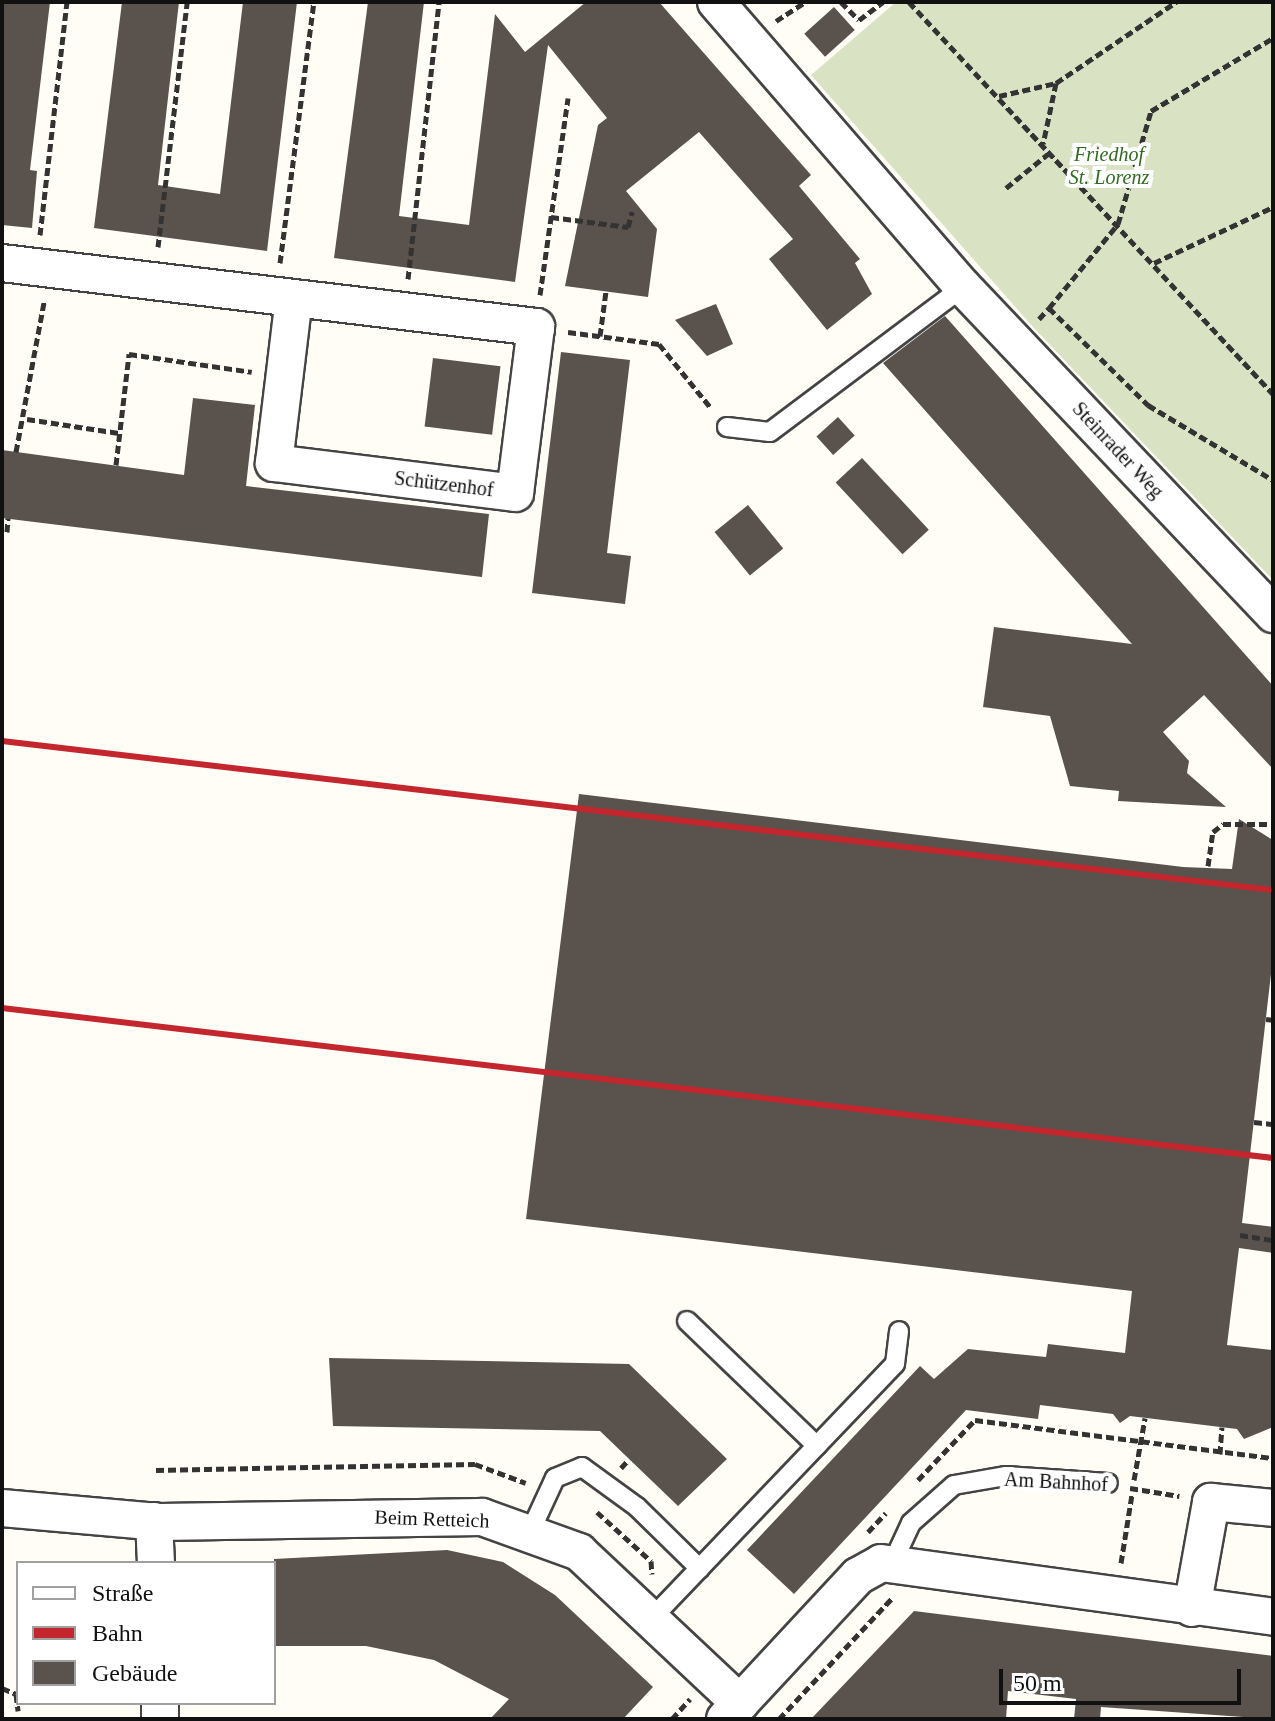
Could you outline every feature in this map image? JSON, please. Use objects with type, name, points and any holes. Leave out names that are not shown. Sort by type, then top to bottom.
[{"type":"street","name":"Steinrader Weg","points":[[716,2],[963,287],[1273,614]]},
{"type":"street","points":[[2,263],[536,327]]},
{"type":"street","name":"Schützenhof","points":[[285,297],[284,377],[274,463],[515,493],[536,327]]},
{"type":"street","points":[[1192,1608],[1211,1502],[1273,1508]]},
{"type":"street","name":"Beim Retteich","points":[[2,1508],[154,1521],[451,1516],[531,1530],[579,1552],[653,1617],[732,1711]]},
{"type":"street","points":[[154,1521],[156,1561]]},
{"type":"street","points":[[732,1711],[858,1576],[892,1564],[1116,1600],[1273,1617]]},
{"type":"lane","points":[[727,427],[770,432],[963,287]]},
{"type":"lane","points":[[687,1321],[817,1446]]},
{"type":"lane","points":[[653,1617],[895,1364],[899,1331]]},
{"type":"lane","points":[[531,1530],[555,1478],[582,1467],[637,1507],[700,1569]]},
{"type":"lane","name":"Am Bahnhof","points":[[892,1564],[911,1523],[954,1485],[1006,1476],[1108,1483]]},
{"type":"path","points":[[16,452],[27,419],[44,268],[67,2]]},
{"type":"path","points":[[154,281],[187,2]]},
{"type":"path","points":[[285,297],[314,2]]},
{"type":"path","points":[[405,312],[439,2]]},
{"type":"path","points":[[768,25],[805,2]]},
{"type":"path","points":[[841,2],[859,20],[883,2]]},
{"type":"path","points":[[909,2],[1273,394]]},
{"type":"path","points":[[999,96],[1056,83],[1176,2]]},
{"type":"path","points":[[1037,322],[1118,224],[1151,111],[1273,38]]},
{"type":"path","points":[[1043,145],[1056,83]]},
{"type":"path","points":[[568,98],[536,327],[659,344],[727,427]]},
{"type":"path","points":[[1006,188],[1048,154]]},
{"type":"path","points":[[1154,263],[1273,207]]},
{"type":"path","points":[[551,217],[628,227],[632,212]]},
{"type":"path","points":[[600,336],[606,291]]},
{"type":"path","points":[[1049,308],[1148,405],[1273,480]]},
{"type":"path","points":[[116,465],[129,354],[284,377]]},
{"type":"path","points":[[27,419],[119,433]]},
{"type":"path","points":[[7,532],[8,518]]},
{"type":"path","points":[[1208,866],[1213,832],[1223,824],[1273,824]]},
{"type":"path","points":[[1254,1122],[1273,1124]]},
{"type":"path","points":[[1240,1235],[1273,1240]]},
{"type":"path","points":[[1116,1600],[1145,1418]]},
{"type":"path","points":[[1220,1454],[1222,1427]]},
{"type":"path","name":"Am Bahnhof","points":[[1108,1483],[1211,1502]]},
{"type":"path","points":[[779,1719],[896,1594],[912,1596]]},
{"type":"path","points":[[678,1690],[689,1700]]},
{"type":"path","points":[[17,1705],[18,1711]]},
{"type":"green space","name":"Friedhof St. Lorenz","points":[[896,2],[1273,2],[1273,580],[1033,327],[811,75]]},
{"type":"building","points":[[2,2],[50,2],[30,170],[37,171],[32,228],[2,225]]},
{"type":"building","points":[[122,2],[179,2],[158,185],[220,194],[243,2],[297,2],[267,251],[94,228]]},
{"type":"building","points":[[368,2],[424,2],[399,216],[469,225],[495,14],[525,52],[586,2],[659,2],[811,175],[799,186],[860,259],[855,263],[872,294],[827,330],[769,259],[793,239],[699,132],[626,191],[657,229],[648,297],[565,286],[598,125],[607,118],[548,45],[515,282],[334,258]]},
{"type":"building","points":[[834,7],[855,30],[825,57],[804,34]]},
{"type":"building","points":[[716,304],[733,344],[707,356],[675,320]]},
{"type":"building","points":[[945,316],[1273,686],[1273,769],[1204,695],[1163,732],[1189,761],[1187,773],[1226,807],[1118,801],[1119,791],[1070,786],[1050,716],[983,707],[994,627],[1132,644],[883,363]]},
{"type":"building","points":[[561,352],[630,360],[607,553],[631,556],[625,604],[532,593]]},
{"type":"building","points":[[433,358],[500,366],[492,435],[425,426]]},
{"type":"building","points":[[193,398],[255,405],[246,486],[489,514],[482,577],[2,518],[2,450],[184,475]]},
{"type":"building","points":[[838,417],[855,436],[833,455],[816,436]]},
{"type":"building","points":[[862,458],[929,530],[903,554],[836,483]]},
{"type":"building","points":[[748,505],[783,549],[750,576],[715,532]]},
{"type":"building","points":[[579,794],[1183,867],[1232,869],[1239,819],[1273,840],[1273,957],[1242,1223],[1273,1227],[1273,1253],[1239,1248],[1227,1345],[1273,1350],[1273,1427],[1244,1439],[1237,1429],[1130,1416],[1120,1423],[1113,1414],[1040,1405],[1038,1419],[966,1410],[794,1594],[747,1550],[920,1366],[934,1379],[968,1349],[1046,1357],[1048,1344],[1125,1353],[1132,1291],[526,1219]]},
{"type":"building","points":[[329,1358],[629,1364],[727,1459],[678,1506],[600,1431],[333,1426]]},
{"type":"building","points":[[447,1550],[503,1562],[555,1595],[653,1687],[623,1719],[490,1719],[509,1699],[434,1660],[366,1646],[276,1646],[274,1559]]},
{"type":"building","points":[[914,1611],[1273,1656],[1273,1719],[1101,1707],[1100,1719],[1074,1719],[1076,1699],[1008,1691],[1006,1719],[811,1719]]},
{"type":"railway","points":[[2,741],[1273,890]]},
{"type":"railway","points":[[2,1008],[1273,1158]]}]
